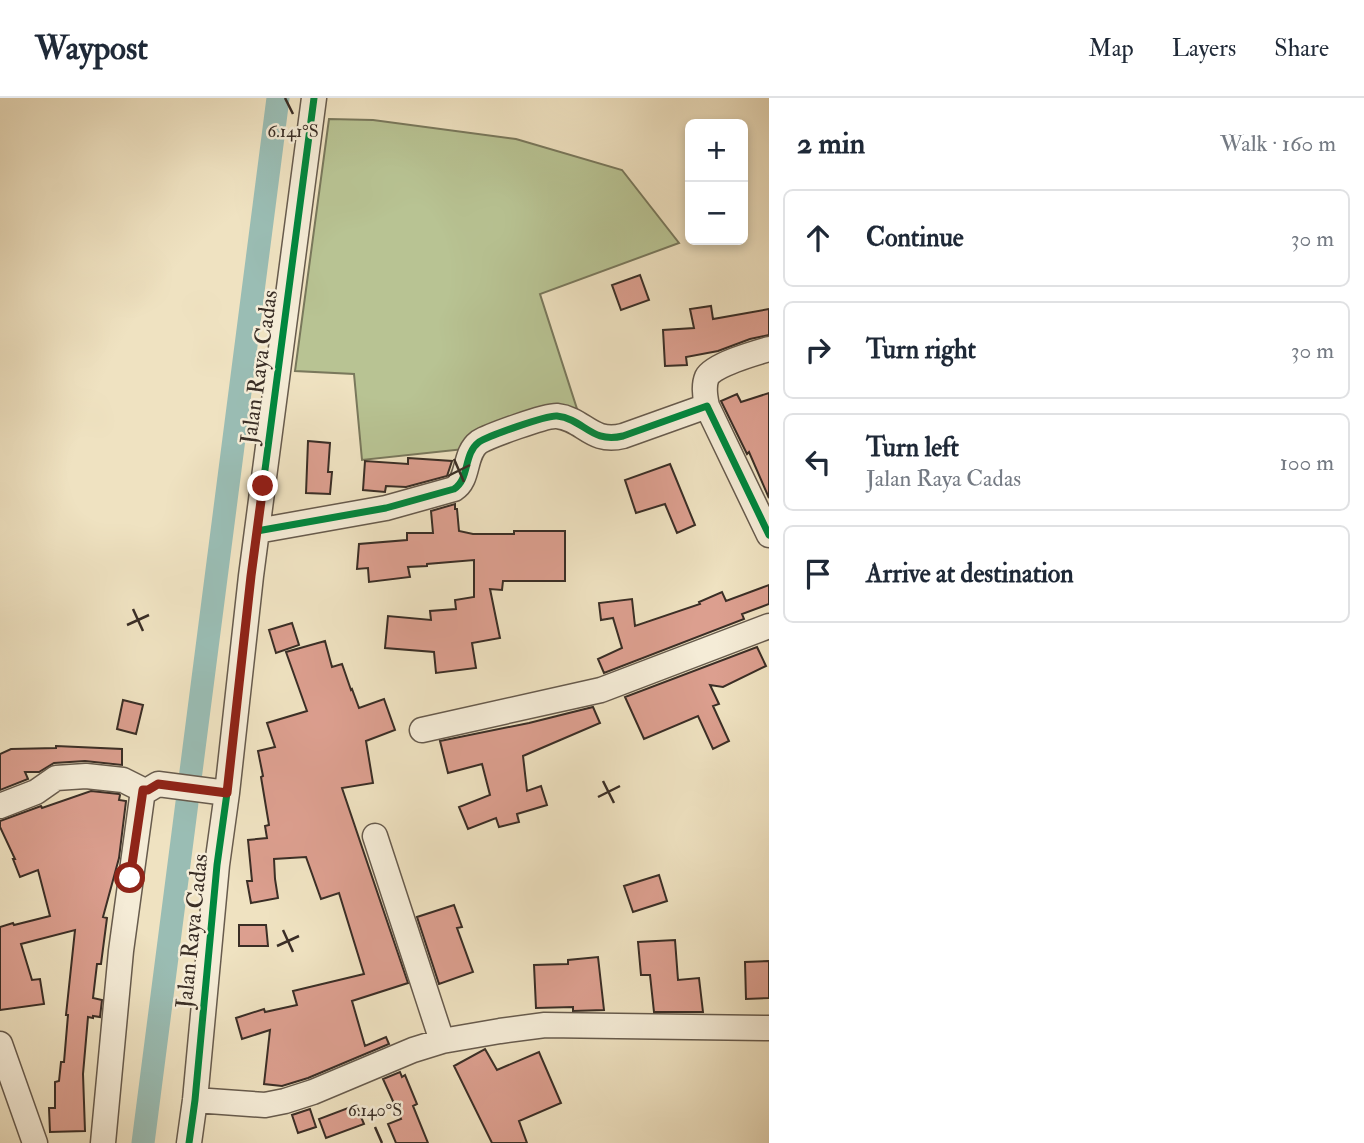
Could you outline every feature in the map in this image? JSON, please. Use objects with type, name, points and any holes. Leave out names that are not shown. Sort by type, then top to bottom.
[{"type":"street","name":"Jalan Raya Cadas","points":[[189,1143],[217,865],[219,792],[257,531],[314,98]]},
{"type":"street","points":[[769,349],[713,370],[705,387],[705,399],[769,535]]},
{"type":"street","points":[[257,531],[386,508],[454,489],[462,482],[468,458],[479,442],[549,416],[562,418],[600,437],[611,439],[708,405]]},
{"type":"street","points":[[422,730],[601,690],[769,626]]},
{"type":"street","points":[[0,806],[36,792],[56,778],[71,776],[123,780],[150,787],[219,792]]},
{"type":"street","points":[[103,1143],[121,951],[150,787]]},
{"type":"street","points":[[375,836],[442,1041]]},
{"type":"street","points":[[195,1100],[265,1105],[285,1101],[442,1041],[545,1025],[769,1028]]},
{"type":"street","points":[[0,1044],[35,1143]]},
{"type":"green space","points":[[329,119],[373,120],[516,139],[622,170],[679,243],[540,294],[578,412],[483,447],[362,460],[354,374],[295,371]]},
{"type":"building","points":[[640,275],[649,300],[621,310],[612,285]]},
{"type":"building","points":[[711,306],[713,319],[769,309],[769,335],[718,351],[686,357],[687,365],[665,366],[663,330],[694,328],[690,309]]},
{"type":"building","points":[[769,393],[769,498],[749,452],[747,454],[721,401],[737,394],[741,402]]},
{"type":"building","points":[[308,441],[330,443],[330,494],[306,493]]},
{"type":"building","points":[[408,458],[452,461],[447,476],[406,487],[386,486],[385,492],[363,490],[365,461],[408,464]]},
{"type":"building","points":[[670,464],[695,525],[677,533],[665,504],[636,513],[625,480]]},
{"type":"building","points":[[455,504],[459,531],[473,534],[514,534],[514,531],[565,531],[565,581],[503,581],[502,590],[490,589],[500,638],[472,643],[476,668],[436,673],[434,652],[385,648],[388,616],[431,620],[430,611],[456,609],[455,600],[474,597],[474,560],[408,567],[410,577],[369,582],[368,568],[357,569],[359,544],[407,540],[407,533],[433,533],[431,511]]},
{"type":"building","points":[[769,585],[769,604],[742,614],[744,619],[604,673],[598,659],[622,648],[613,618],[601,620],[599,603],[632,599],[635,626],[700,604],[699,602],[722,592],[726,601]]},
{"type":"building","points":[[292,623],[299,645],[276,653],[269,630]]},
{"type":"building","points":[[325,641],[332,667],[342,664],[359,708],[384,699],[395,730],[366,741],[373,783],[342,788],[408,983],[352,1001],[365,1046],[386,1037],[389,1044],[308,1078],[282,1086],[264,1084],[270,1030],[242,1039],[236,1018],[264,1009],[265,1012],[297,1005],[293,991],[364,974],[339,893],[321,899],[306,857],[274,859],[278,898],[251,903],[247,881],[252,881],[248,840],[267,838],[265,826],[269,825],[258,751],[275,747],[267,723],[307,711],[286,652]]},
{"type":"building","points":[[757,647],[766,666],[723,687],[710,685],[719,704],[713,706],[729,741],[713,749],[698,716],[644,739],[625,697]]},
{"type":"building","points":[[123,700],[143,705],[136,734],[117,729]]},
{"type":"building","points":[[593,707],[600,723],[523,756],[527,791],[541,786],[547,805],[517,814],[519,822],[499,827],[496,818],[468,829],[459,807],[490,795],[482,764],[448,773],[440,741]]},
{"type":"building","points":[[56,746],[122,749],[122,765],[85,761],[54,763],[39,772],[25,772],[28,779],[0,790],[0,754],[11,749]]},
{"type":"building","points":[[91,791],[119,794],[119,800],[126,801],[119,858],[103,917],[107,918],[101,964],[97,964],[93,998],[102,1000],[100,1017],[88,1017],[83,1074],[85,1131],[50,1132],[49,1108],[55,1108],[55,1082],[59,1081],[61,1062],[64,1062],[75,930],[21,944],[32,980],[40,979],[44,1004],[0,1010],[0,927],[50,916],[38,870],[20,877],[0,821]]},
{"type":"building","points":[[659,875],[667,901],[633,912],[624,886]]},
{"type":"building","points":[[454,905],[462,927],[457,928],[473,972],[439,984],[417,917]]},
{"type":"building","points":[[239,925],[266,925],[268,946],[239,946]]},
{"type":"building","points":[[675,940],[678,980],[699,978],[703,1012],[654,1012],[650,975],[641,975],[638,942]]},
{"type":"building","points":[[598,957],[604,1010],[536,1008],[534,965],[568,964],[568,960]]},
{"type":"building","points":[[769,961],[769,998],[746,999],[745,962]]},
{"type":"building","points":[[485,1049],[497,1070],[539,1052],[561,1103],[519,1121],[527,1143],[492,1143],[454,1066]]},
{"type":"building","points":[[400,1072],[402,1077],[405,1075],[417,1104],[413,1106],[428,1143],[396,1143],[388,1124],[401,1119],[383,1079]]},
{"type":"building","points":[[356,1105],[364,1124],[326,1138],[319,1119]]},
{"type":"building","points":[[310,1109],[316,1127],[298,1133],[292,1115]]},
{"type":"waterway","points":[[143,1143],[278,98]]},
{"type":"cycle path","points":[[189,1143],[217,865],[251,576],[314,98]]},
{"type":"cycle path","points":[[257,531],[386,508],[454,489],[459,485],[471,453],[479,442],[542,419],[557,416],[566,418],[595,434],[612,438],[707,406],[769,535]]},
{"type":"route","points":[[130,878],[143,790],[158,784],[227,793],[263,486]]}]
